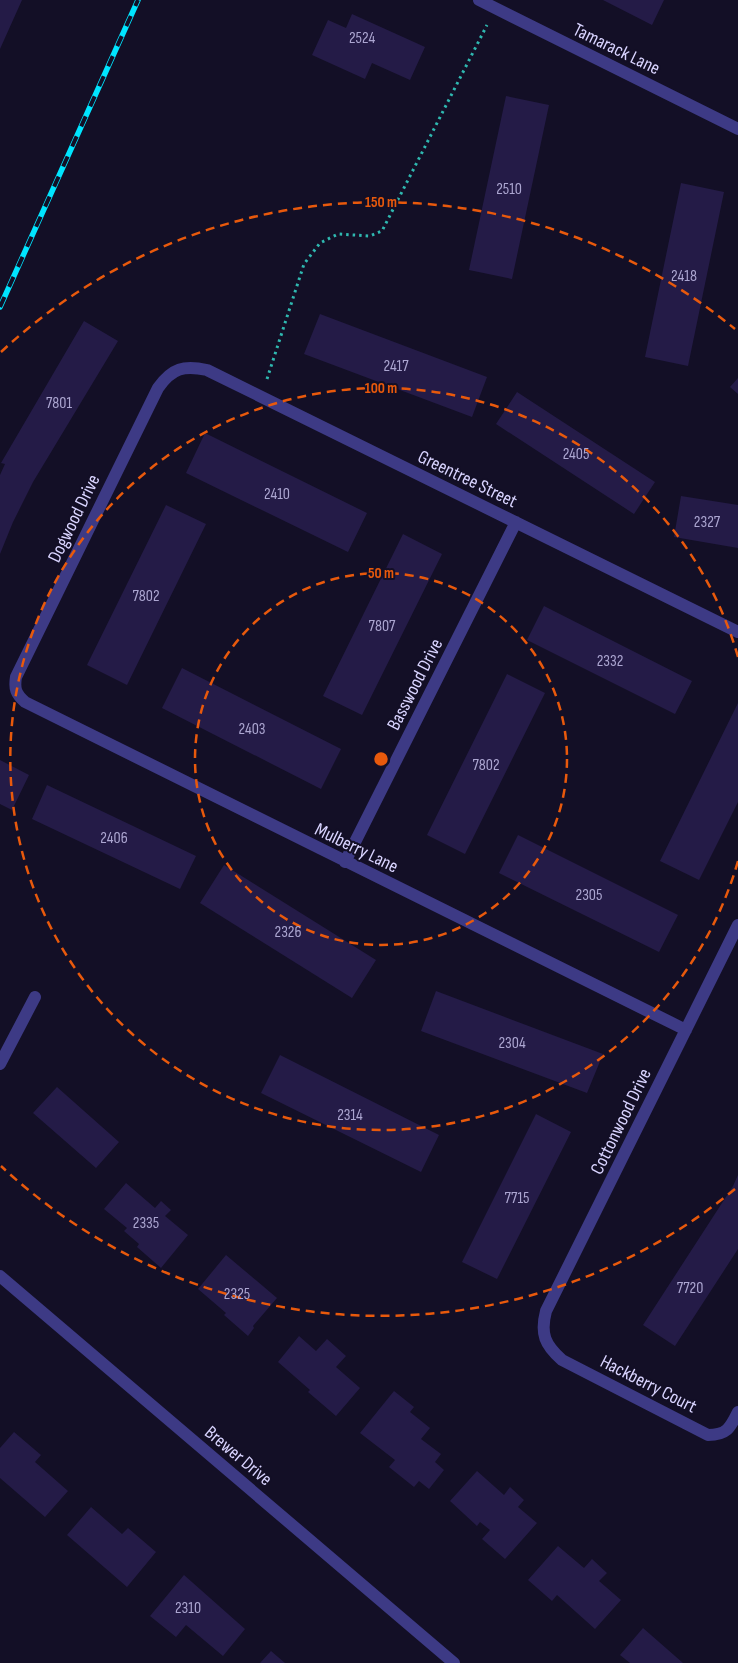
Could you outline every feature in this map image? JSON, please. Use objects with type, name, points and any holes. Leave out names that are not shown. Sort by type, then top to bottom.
[{"type":"street","name":"Tamarack Lane","points":[[479,0],[738,129]]},
{"type":"street","name":"Greentree Street","points":[[179,370],[187,367],[207,370],[738,632]]},
{"type":"street","name":"Dogwood Drive","points":[[16,692],[14,688],[16,677],[158,388],[170,374],[179,370]]},
{"type":"street","name":"Basswood Drive","points":[[345,862],[516,522]]},
{"type":"street","name":"Mulberry Lane","points":[[16,692],[17,696],[25,702],[686,1030]]},
{"type":"street","name":"Cottonwood Drive","points":[[544,1337],[543,1326],[546,1311],[738,925]]},
{"type":"street","points":[[0,1064],[35,996]]},
{"type":"street","name":"Brewer Drive","points":[[0,1276],[454,1663]]},
{"type":"street","name":"Hackberry Court","points":[[544,1337],[552,1351],[562,1360],[708,1435],[717,1435],[728,1430],[738,1412]]},
{"type":"path","points":[[262,397],[304,264],[320,243],[338,234],[370,236],[382,231],[495,8]]},
{"type":"building","points":[[0,0],[22,0],[0,49]]},
{"type":"building","points":[[603,0],[664,0],[652,25]]},
{"type":"building","points":[[352,14],[425,47],[410,80],[372,63],[365,79],[312,55],[328,20],[346,28]]},
{"type":"building","points":[[506,96],[549,105],[512,279],[469,270]]},
{"type":"building","points":[[681,183],[724,192],[688,366],[645,357]]},
{"type":"building","points":[[320,314],[487,377],[472,417],[304,354]]},
{"type":"building","points":[[84,321],[118,341],[33,482],[13,522],[0,554],[0,475],[5,464],[1,463]]},
{"type":"building","points":[[738,378],[738,394],[730,387]]},
{"type":"building","points":[[517,392],[655,482],[634,514],[496,424]]},
{"type":"building","points":[[205,433],[367,513],[348,552],[186,473]]},
{"type":"building","points":[[681,496],[738,505],[738,548],[674,537]]},
{"type":"building","points":[[166,505],[206,524],[127,685],[87,665]]},
{"type":"building","points":[[403,534],[442,554],[362,715],[323,696]]},
{"type":"building","points":[[544,606],[692,681],[675,714],[527,640]]},
{"type":"building","points":[[182,668],[341,749],[321,789],[162,708]]},
{"type":"building","points":[[507,674],[545,693],[465,854],[427,835]]},
{"type":"building","points":[[738,703],[738,802],[699,880],[660,861]]},
{"type":"building","points":[[0,760],[29,775],[12,810],[0,804]]},
{"type":"building","points":[[47,785],[196,856],[180,889],[32,819]]},
{"type":"building","points":[[518,835],[678,915],[659,952],[499,873]]},
{"type":"building","points":[[224,865],[376,960],[352,998],[200,903]]},
{"type":"building","points":[[436,991],[603,1054],[587,1093],[421,1031]]},
{"type":"building","points":[[280,1055],[439,1135],[421,1172],[261,1093]]},
{"type":"building","points":[[57,1087],[119,1142],[96,1168],[33,1113]]},
{"type":"building","points":[[536,1114],[571,1132],[497,1279],[462,1262]]},
{"type":"building","points":[[738,1175],[738,1249],[675,1346],[643,1325],[733,1186]]},
{"type":"building","points":[[126,1183],[155,1208],[161,1201],[171,1210],[165,1216],[188,1235],[161,1268],[137,1247],[139,1244],[124,1231],[127,1228],[104,1209]]},
{"type":"building","points":[[226,1255],[277,1298],[253,1326],[254,1328],[248,1336],[224,1315],[226,1313],[198,1289]]},
{"type":"building","points":[[299,1336],[316,1351],[327,1339],[346,1356],[336,1367],[360,1388],[336,1416],[308,1392],[310,1390],[278,1362]]},
{"type":"building","points":[[394,1391],[414,1407],[410,1412],[430,1428],[421,1439],[441,1454],[435,1462],[444,1470],[429,1489],[419,1481],[414,1487],[389,1467],[395,1460],[360,1433]]},
{"type":"building","points":[[14,1432],[41,1455],[35,1462],[68,1491],[45,1517],[0,1478],[0,1448]]},
{"type":"building","points":[[477,1471],[504,1495],[510,1487],[524,1500],[518,1507],[537,1523],[505,1559],[482,1539],[490,1530],[480,1522],[477,1526],[450,1501]]},
{"type":"building","points":[[91,1507],[122,1534],[128,1528],[156,1552],[127,1587],[67,1535]]},
{"type":"building","points":[[558,1546],[584,1568],[592,1559],[607,1573],[599,1581],[621,1600],[595,1629],[557,1595],[552,1601],[528,1580]]},
{"type":"building","points":[[184,1575],[245,1629],[223,1656],[186,1625],[176,1637],[150,1616]]},
{"type":"building","points":[[643,1628],[683,1663],[630,1663],[620,1655]]},
{"type":"building","points":[[271,1651],[285,1663],[260,1663]]},
{"type":"railway","points":[[0,307],[138,0]]}]
